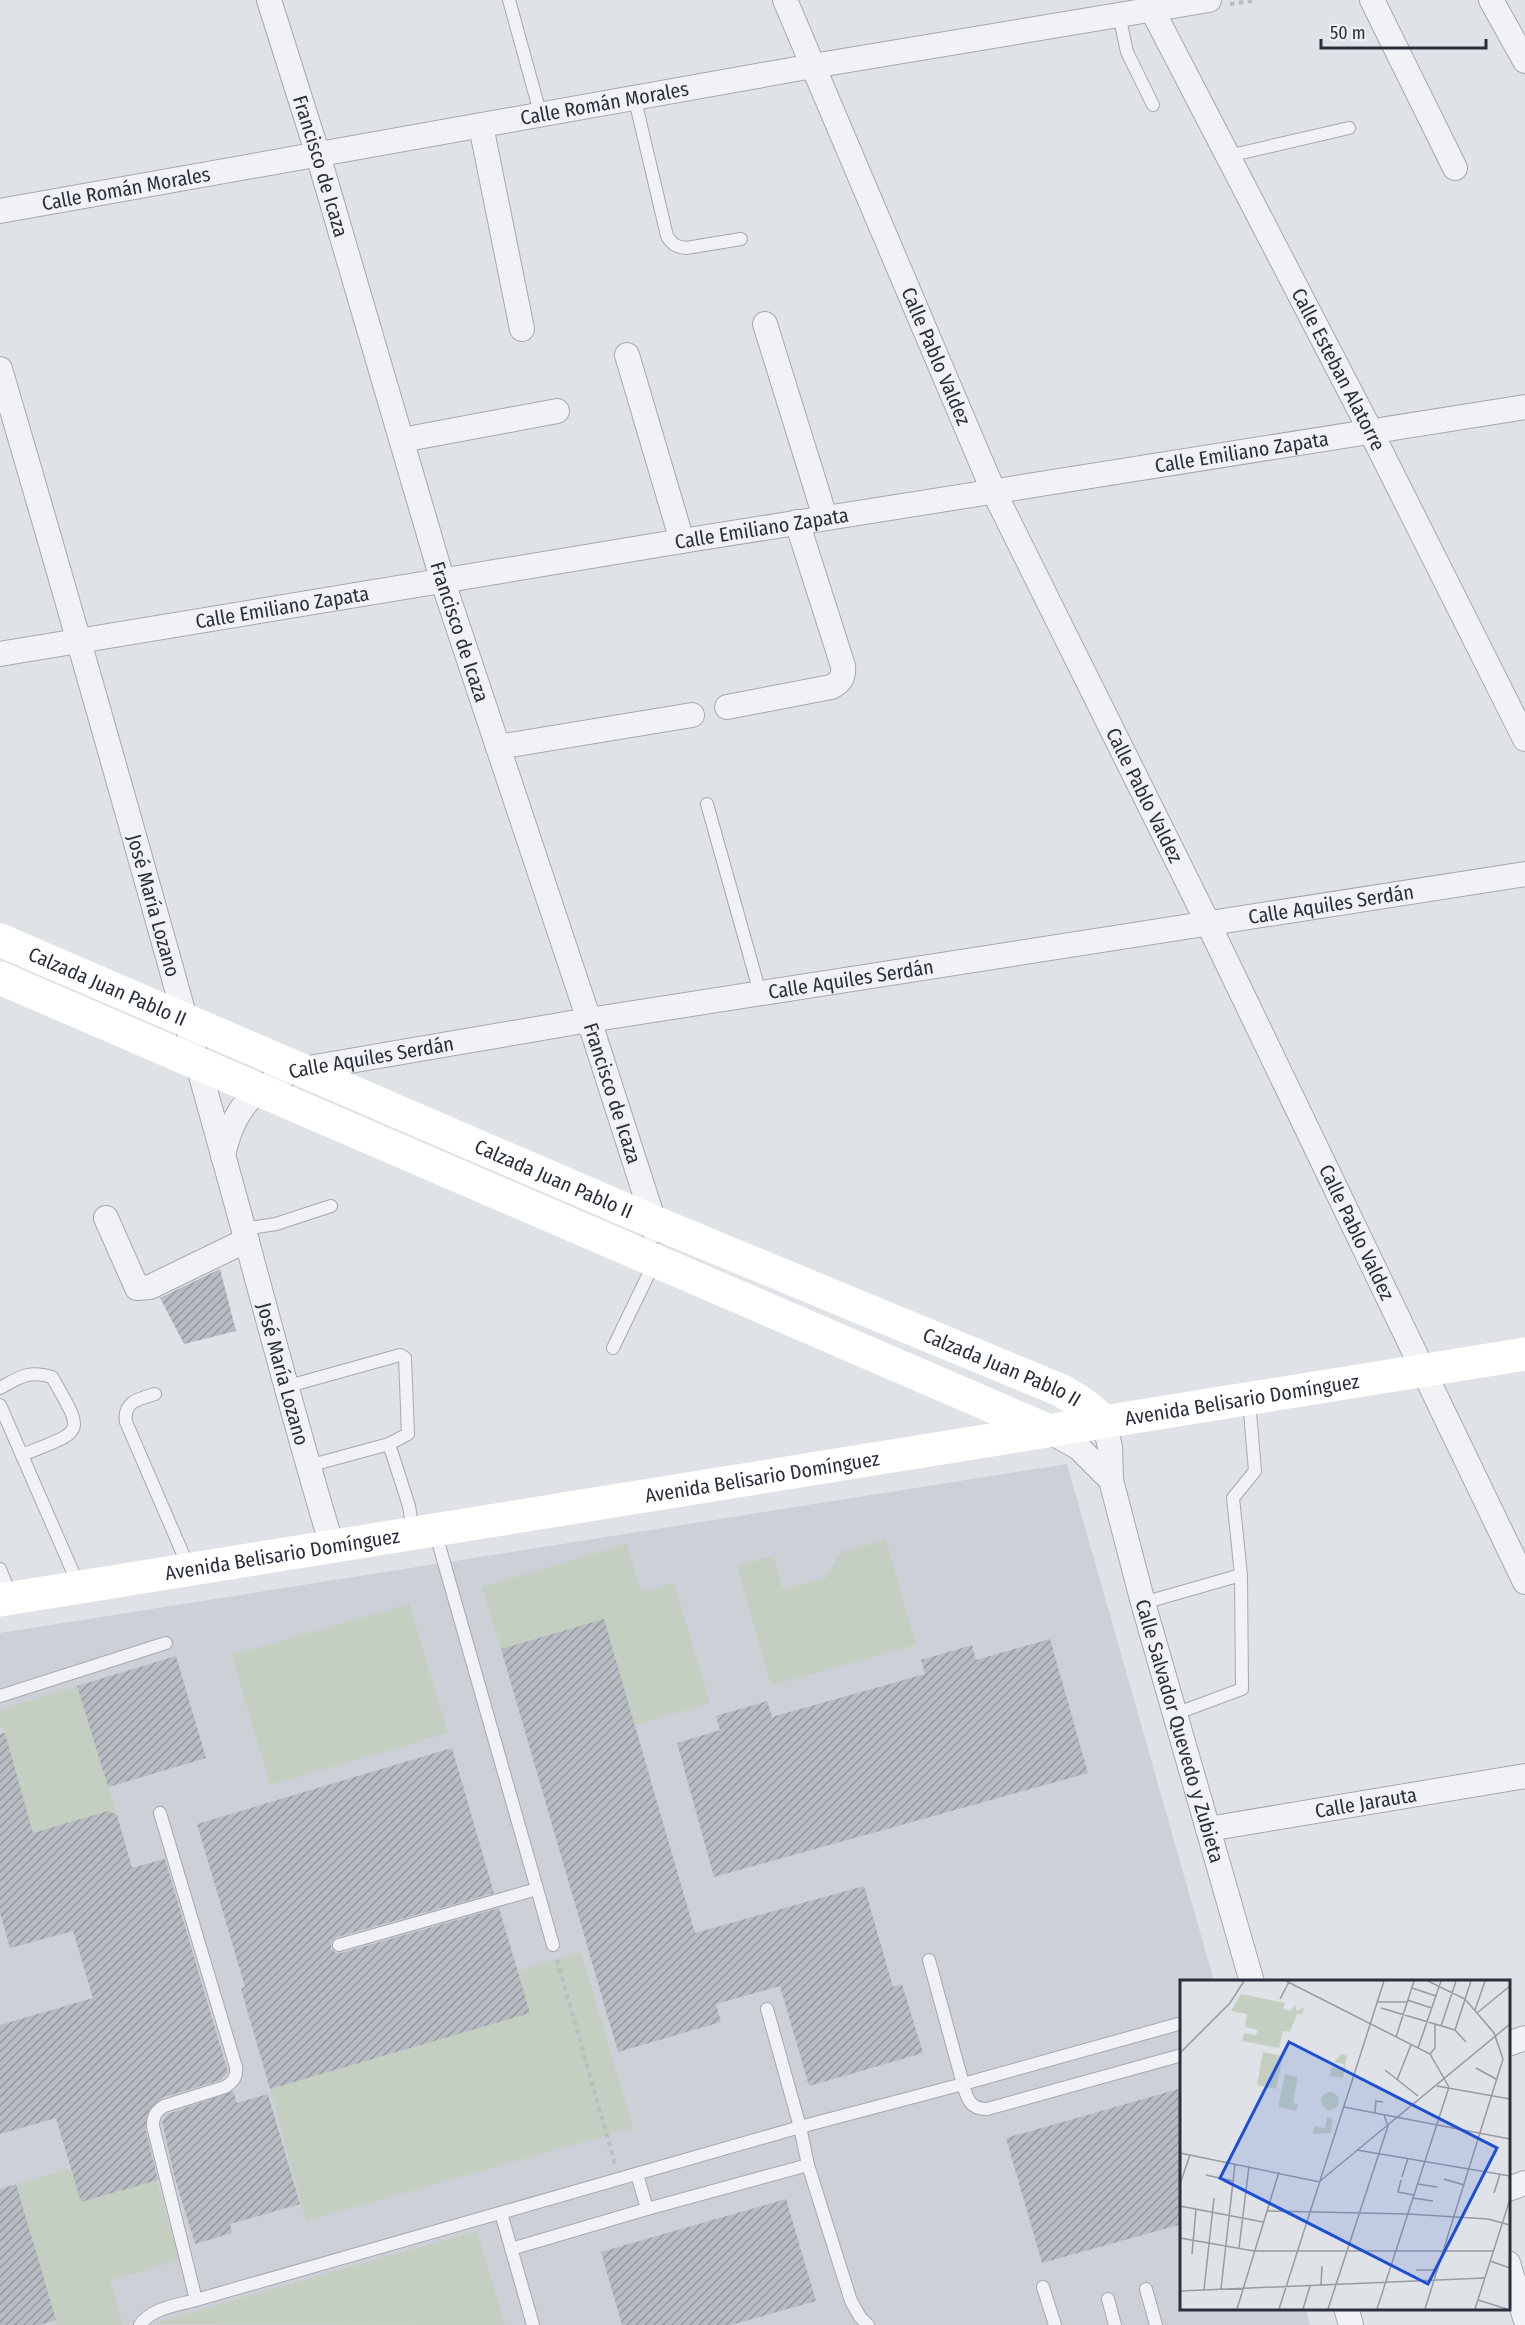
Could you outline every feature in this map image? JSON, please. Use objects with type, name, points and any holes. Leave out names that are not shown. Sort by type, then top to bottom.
[{"type":"main road","name":"Calzada Juan Pablo II","points":[[0,940],[654,1222],[1059,1389],[1083,1403],[1104,1421]]},
{"type":"main road","name":"Calzada Juan Pablo II","points":[[0,978],[1047,1430]]},
{"type":"main road","name":"Avenida Belisario Domínguez","points":[[4,1589],[80,1587],[1525,1354]]},
{"type":"street","name":"Francisco de Icaza","points":[[269,0],[318,155],[442,579],[654,1222],[655,1261]]},
{"type":"street","name":"Calle Pablo Valdez","points":[[784,0],[993,490],[1208,923],[1525,1582]]},
{"type":"street","name":"Calle Román Morales","points":[[0,212],[634,100],[813,66],[1119,15],[1149,5],[1209,0]]},
{"type":"street","points":[[1372,0],[1455,168]]},
{"type":"street","points":[[1491,0],[1525,61]]},
{"type":"street","name":"Calle Esteban Alatorre","points":[[1149,5],[1370,430],[1525,739]]},
{"type":"street","points":[[481,126],[522,329]]},
{"type":"street","points":[[765,324],[825,518]]},
{"type":"street","points":[[627,356],[682,540]]},
{"type":"street","name":"José María Lozano","points":[[0,369],[80,641],[198,1063],[285,1387],[332,1546]]},
{"type":"street","name":"Calle Emiliano Zapata","points":[[0,654],[682,540],[1525,407]]},
{"type":"street","points":[[402,440],[558,411]]},
{"type":"street","points":[[727,707],[831,687],[844,675],[797,522]]},
{"type":"street","points":[[498,747],[692,715]]},
{"type":"street","name":"Calle Aquiles Serdán","points":[[223,1156],[234,1119],[245,1104],[277,1077],[297,1070],[589,1020],[1525,874]]},
{"type":"street","points":[[106,1218],[137,1288],[150,1287],[245,1235]]},
{"type":"street","name":"Calle Salvador Quevedo y Zubieta","points":[[1104,1421],[1110,1447],[1111,1480],[1143,1603],[1250,1980]]},
{"type":"street","points":[[1047,1430],[1079,1448],[1111,1480]]},
{"type":"street","name":"Calle Jarauta","points":[[1208,1829],[1525,1776]]},
{"type":"street","points":[[1510,2044],[1525,2038]]},
{"type":"street","points":[[1510,2189],[1525,2183]]},
{"type":"street","points":[[1510,2266],[1525,2318]]},
{"type":"street","points":[[1346,2310],[1350,2325]]},
{"type":"lane","points":[[509,0],[541,116]]},
{"type":"lane","points":[[1119,15],[1127,52],[1153,105]]},
{"type":"lane","points":[[634,100],[667,236],[671,243],[678,248],[686,248],[741,239]]},
{"type":"lane","points":[[1228,156],[1349,128]]},
{"type":"lane","points":[[707,804],[760,993]]},
{"type":"lane","points":[[245,1235],[331,1206]]},
{"type":"lane","points":[[613,1348],[655,1261]]},
{"type":"lane","points":[[285,1387],[400,1355],[405,1358],[408,1434],[389,1444],[308,1466]]},
{"type":"lane","points":[[0,1388],[23,1375],[39,1373],[52,1377],[74,1415],[76,1424],[65,1438],[22,1455]]},
{"type":"lane","points":[[155,1394],[128,1405],[125,1413],[126,1422],[189,1569]]},
{"type":"lane","points":[[1175,1714],[1242,1689],[1241,1575],[1233,1498],[1255,1471],[1249,1399]]},
{"type":"lane","points":[[0,1405],[80,1587]]},
{"type":"lane","points":[[389,1444],[409,1506],[424,1531],[553,1945]]},
{"type":"lane","points":[[1143,1603],[1241,1575]]},
{"type":"lane","points":[[0,1696],[166,1643]]},
{"type":"lane","points":[[160,1813],[237,2075],[225,2087],[164,2106],[157,2110],[153,2118],[153,2126],[196,2300]]},
{"type":"lane","points":[[339,1946],[537,1889]]},
{"type":"lane","points":[[929,1960],[963,2084],[971,2105],[979,2109],[987,2109],[1180,2056]]},
{"type":"lane","points":[[767,2009],[800,2127],[808,2165],[851,2301],[860,2318],[868,2325]]},
{"type":"lane","points":[[140,2325],[145,2318],[156,2312],[196,2300],[800,2127],[1180,2024]]},
{"type":"lane","points":[[511,2249],[808,2165]]},
{"type":"lane","points":[[637,2174],[647,2210]]},
{"type":"lane","points":[[501,2213],[533,2325]]},
{"type":"lane","points":[[1043,2287],[1055,2325]]},
{"type":"lane","points":[[1146,2289],[1156,2325]]},
{"type":"lane","points":[[1108,2299],[1115,2325]]},
{"type":"path","points":[[553,1945],[619,2179]]},
{"type":"shaded area","points":[[1067,1464],[1214,1980],[1180,1980],[1180,2310],[1306,2310],[1310,2325],[0,2325],[0,1633]]},
{"type":"green space","points":[[886,1540],[916,1645],[771,1685],[737,1566],[773,1556],[783,1590],[826,1578],[841,1552]]},
{"type":"green space","points":[[627,1544],[641,1592],[674,1583],[710,1703],[635,1725],[604,1620],[501,1649],[482,1587]]},
{"type":"green space","points":[[409,1604],[448,1733],[270,1785],[232,1655]]},
{"type":"green space","points":[[77,1686],[117,1815],[33,1833],[3,1726],[0,1727],[0,1710]]},
{"type":"green space","points":[[581,1952],[633,2128],[306,2221],[270,2089],[529,2013],[517,1971]]},
{"type":"green space","points":[[71,2169],[82,2202],[157,2180],[179,2260],[110,2280],[123,2325],[57,2325],[16,2184]]},
{"type":"green space","points":[[477,2231],[505,2325],[151,2324]]},
{"type":"building","points":[[220,1269],[236,1331],[184,1344],[160,1298]]},
{"type":"building","points":[[604,1619],[695,1933],[864,1886],[893,1987],[902,1984],[923,2053],[809,2086],[780,1986],[716,2004],[721,2022],[618,2052],[501,1649]]},
{"type":"building","points":[[1050,1639],[1088,1773],[714,1877],[677,1743],[720,1730],[716,1716],[767,1701],[772,1717],[925,1674],[921,1660],[972,1645],[976,1660]]},
{"type":"building","points":[[176,1656],[206,1758],[108,1787],[77,1686]]},
{"type":"building","points":[[5,1733],[33,1833],[108,1811],[117,1815],[132,1868],[165,1859],[228,2072],[221,2080],[161,2098],[149,2110],[145,2128],[158,2180],[81,2202],[56,2118],[0,2134],[0,2025],[93,1998],[73,1931],[10,1948],[0,1913],[0,1734]]},
{"type":"building","points":[[452,1748],[494,1893],[337,1937],[331,1942],[331,1948],[336,1953],[341,1953],[499,1908],[530,2013],[270,2089],[241,1989],[245,1987],[197,1824]]},
{"type":"building","points":[[1180,2089],[1180,2225],[1042,2263],[1006,2138]]},
{"type":"building","points":[[233,2091],[237,2103],[268,2094],[300,2204],[230,2224],[232,2233],[195,2244],[174,2175],[162,2121],[168,2114]]},
{"type":"building","points":[[16,2184],[56,2320],[40,2325],[0,2325],[0,2189]]},
{"type":"building","points":[[786,2199],[816,2301],[731,2325],[622,2325],[601,2252]]}]
